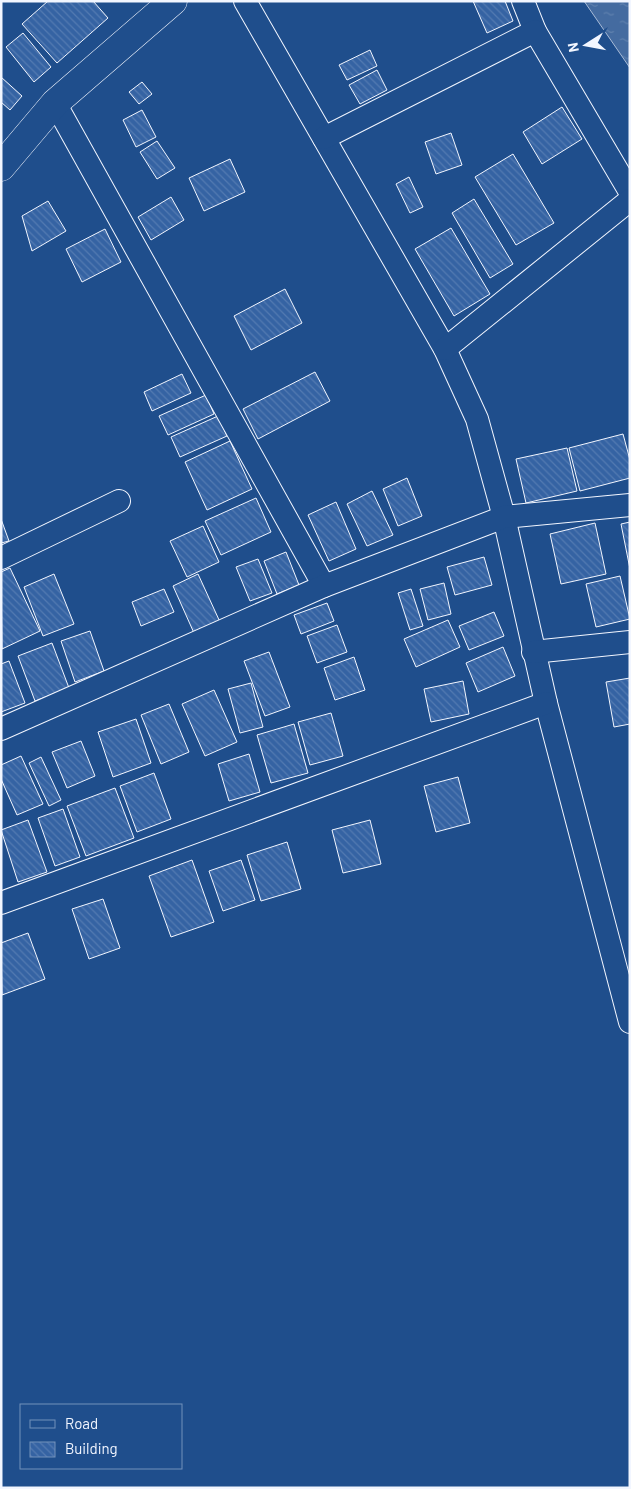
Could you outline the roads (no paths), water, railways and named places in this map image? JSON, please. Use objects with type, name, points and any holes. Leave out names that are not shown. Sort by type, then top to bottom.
[{"type":"main road","points":[[1,167],[55,103],[173,1]]},
{"type":"street","points":[[245,1],[445,349],[477,419],[504,517],[546,703],[630,1022]]},
{"type":"street","points":[[523,1],[535,31],[630,192]]},
{"type":"street","points":[[324,138],[535,31]]},
{"type":"street","points":[[55,103],[324,586]]},
{"type":"street","points":[[445,349],[630,200]]},
{"type":"street","points":[[1,558],[119,502]]},
{"type":"street","points":[[1,729],[324,586],[504,517],[630,505]]},
{"type":"street","points":[[534,652],[630,642]]},
{"type":"street","points":[[1,903],[546,703]]},
{"type":"water","points":[[584,1],[630,1],[630,68]]}]
